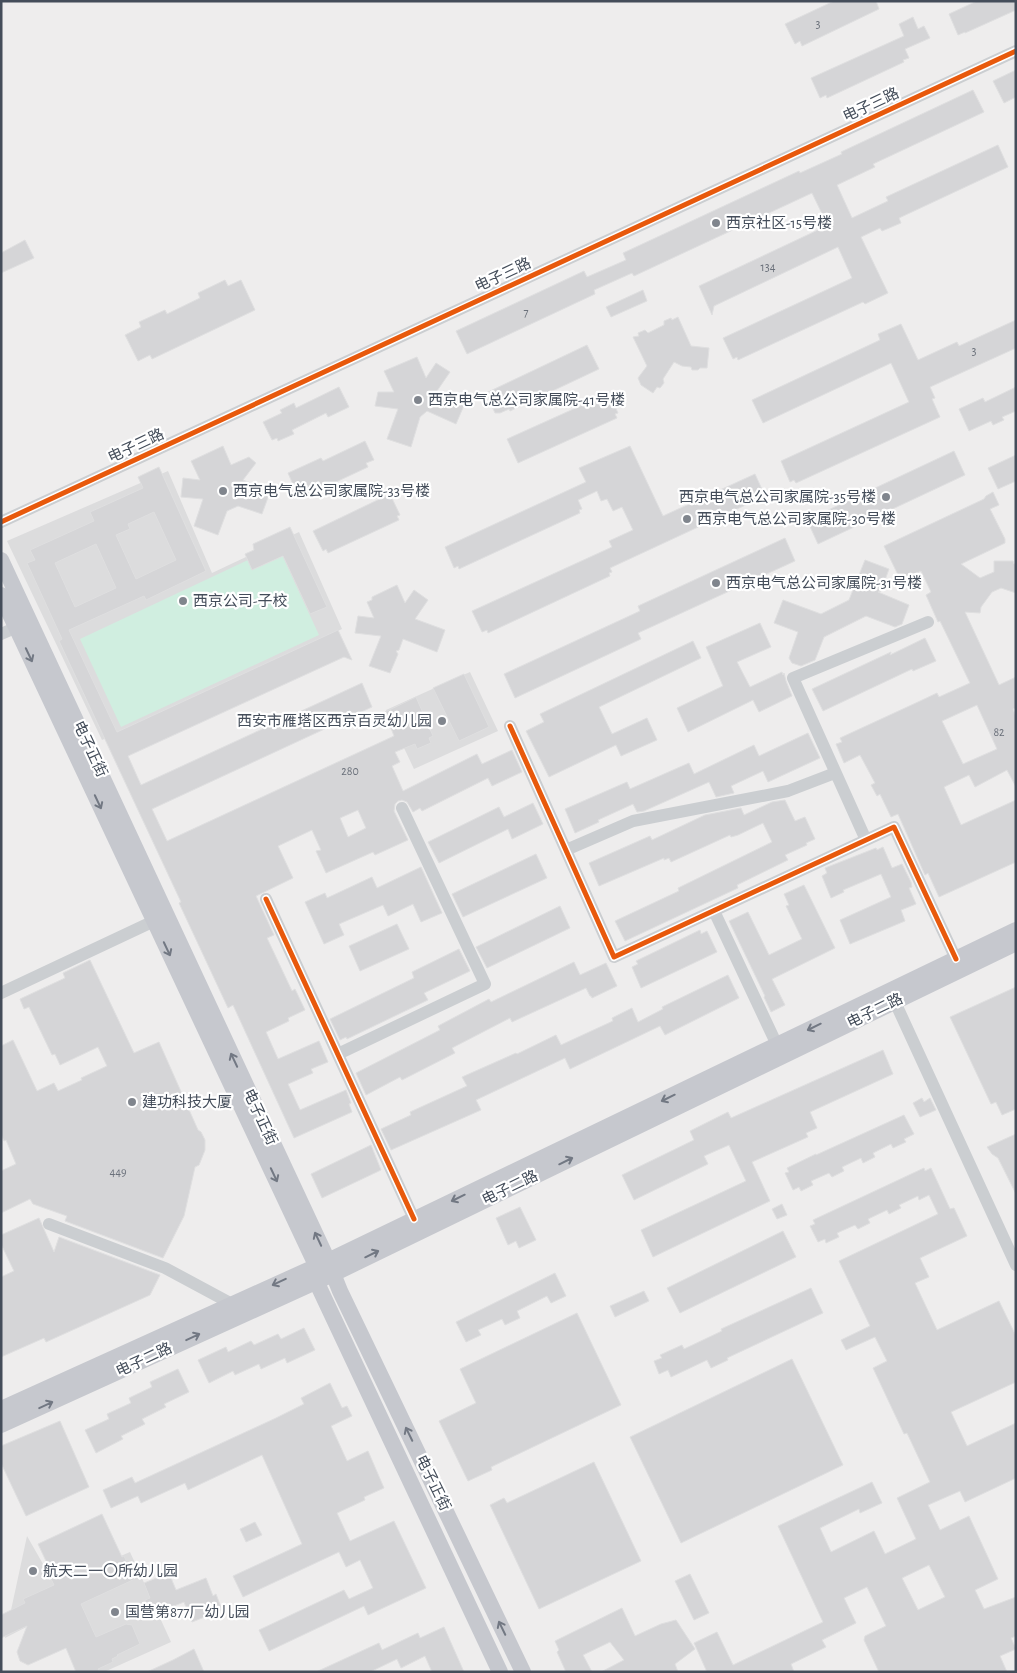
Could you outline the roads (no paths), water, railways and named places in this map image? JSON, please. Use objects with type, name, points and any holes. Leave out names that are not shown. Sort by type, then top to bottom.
[{"type":"main road","name":"电子正街","points":[[1,560],[323,1270],[500,1672]]},
{"type":"main road","name":"电子正街","points":[[1,594],[154,921],[323,1270],[523,1672]]},
{"type":"main road","name":"电子二路","points":[[1,1409],[232,1304],[323,1270],[414,1219],[1016,930]]},
{"type":"main road","name":"电子二路","points":[[1,1425],[323,1270],[1016,944]]},
{"type":"street","name":"电子三路","points":[[1,522],[1016,51]]},
{"type":"street","points":[[866,840],[792,678],[928,622]]},
{"type":"street","points":[[1,634],[17,627]]},
{"type":"street","points":[[510,726],[614,957],[894,827],[956,959]]},
{"type":"street","points":[[566,850],[634,821],[788,791],[836,773]]},
{"type":"street","points":[[338,1054],[485,984],[402,808]]},
{"type":"street","points":[[266,899],[414,1219]]},
{"type":"street","points":[[714,911],[778,1045]]},
{"type":"street","points":[[1,993],[154,921]]},
{"type":"street","points":[[895,1002],[1016,1265]]},
{"type":"street","points":[[49,1224],[165,1268],[232,1304]]},
{"type":"place","name":"西京社区-15号楼","points":[[716,223]]},
{"type":"place","name":"西京电气总公司家属院-41号楼","points":[[418,400]]},
{"type":"place","name":"西京电气总公司家属院-33号楼","points":[[223,491]]},
{"type":"place","name":"西京电气总公司家属院-35号楼","points":[[886,497]]},
{"type":"place","name":"西京电气总公司家属院-30号楼","points":[[687,519]]},
{"type":"place","name":"西京电气总公司家属院-31号楼","points":[[716,583]]},
{"type":"place","name":"西京公司-子校","points":[[183,601]]},
{"type":"place","name":"西安市雁塔区西京百灵幼儿园","points":[[442,721]]},
{"type":"place","name":"建功科技大厦","points":[[132,1102]]},
{"type":"place","name":"航天二一〇所幼儿园","points":[[33,1571]]},
{"type":"place","name":"国营第877厂幼儿园","points":[[115,1612]]}]
